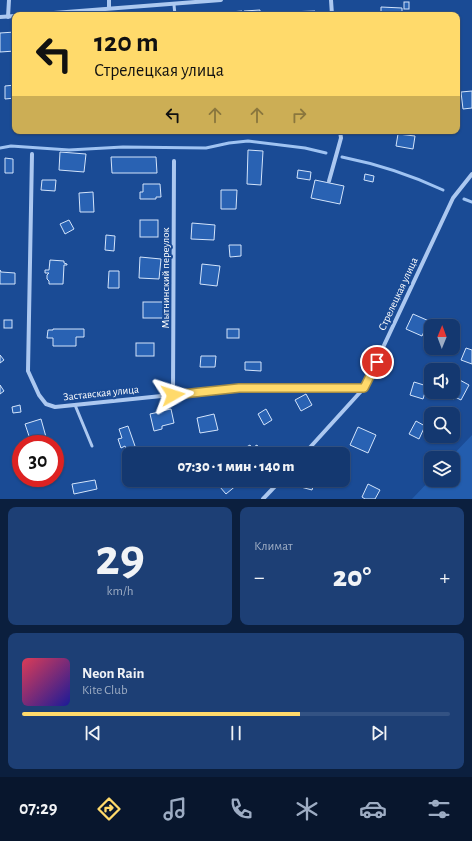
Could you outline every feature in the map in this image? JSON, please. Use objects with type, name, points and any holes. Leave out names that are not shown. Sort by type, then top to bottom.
[{"type":"street","points":[[8,17],[9,0]]},
{"type":"street","points":[[109,0],[109,8]]},
{"type":"street","points":[[63,12],[174,5],[221,0]]},
{"type":"street","points":[[331,0],[332,12]]},
{"type":"street","points":[[0,17],[12,16]]},
{"type":"street","points":[[329,181],[341,138],[340,134]]},
{"type":"street","name":"Заставская улица","points":[[32,154],[28,372],[39,395],[46,404],[55,407],[239,388],[364,388]]},
{"type":"street","name":"Мытнинский переулок","points":[[173,395],[174,161]]},
{"type":"street","name":"Стрелецкая улица","points":[[310,447],[364,388],[453,198],[472,174]]},
{"type":"street","points":[[263,499],[274,487]]},
{"type":"lane","points":[[174,5],[175,12]]},
{"type":"lane","points":[[75,405],[92,446]]},
{"type":"shaded area","points":[[472,435],[472,499],[412,499],[424,486],[460,487],[460,451],[457,451]]},
{"type":"building","points":[[404,2],[409,2],[409,9],[404,9]]},
{"type":"building","points":[[381,7],[402,8],[402,12],[381,12]]},
{"type":"building","points":[[260,10],[260,12],[244,12]]},
{"type":"building","points":[[315,11],[315,12],[288,12]]},
{"type":"building","points":[[12,32],[12,51],[0,52],[0,33]]},
{"type":"building","points":[[12,85],[12,98],[5,99],[5,86]]},
{"type":"building","points":[[472,91],[472,108],[463,109],[461,92]]},
{"type":"building","points":[[398,134],[415,136],[413,149],[396,146]]},
{"type":"building","points":[[248,150],[263,151],[261,185],[247,184]]},
{"type":"building","points":[[60,152],[86,154],[84,172],[59,170]]},
{"type":"building","points":[[111,157],[156,157],[157,173],[112,173]]},
{"type":"building","points":[[5,158],[13,159],[13,173],[5,173]]},
{"type":"building","points":[[298,170],[311,172],[310,180],[297,178]]},
{"type":"building","points":[[365,174],[374,176],[373,182],[364,180]]},
{"type":"building","points":[[42,180],[56,180],[55,191],[41,190]]},
{"type":"building","points":[[315,180],[344,186],[340,204],[311,198]]},
{"type":"building","points":[[143,184],[160,184],[161,197],[156,197],[156,199],[140,199],[140,192],[143,192]]},
{"type":"building","points":[[221,190],[237,190],[236,209],[221,209]]},
{"type":"building","points":[[93,192],[94,212],[80,212],[79,193]]},
{"type":"building","points":[[69,220],[74,229],[65,234],[60,224]]},
{"type":"building","points":[[140,220],[158,220],[158,237],[140,237]]},
{"type":"building","points":[[192,223],[215,225],[214,240],[191,239]]},
{"type":"building","points":[[106,235],[115,236],[114,251],[105,250]]},
{"type":"building","points":[[229,245],[241,245],[241,256],[230,257]]},
{"type":"building","points":[[140,257],[161,259],[159,279],[139,278]]},
{"type":"building","points":[[50,260],[64,261],[64,263],[67,264],[64,265],[63,284],[49,284],[47,275],[49,273],[45,273],[45,270],[49,270]]},
{"type":"building","points":[[202,264],[220,266],[217,286],[200,284]]},
{"type":"building","points":[[0,270],[1,272],[15,273],[15,284],[0,284]]},
{"type":"building","points":[[109,271],[119,271],[119,288],[108,288]]},
{"type":"building","points":[[143,302],[164,302],[164,318],[143,318]]},
{"type":"building","points":[[413,314],[424,319],[424,332],[422,336],[406,329]]},
{"type":"building","points":[[4,320],[12,320],[12,328],[4,328]]},
{"type":"building","points":[[84,329],[84,337],[76,337],[76,346],[53,346],[53,338],[47,338],[48,330]]},
{"type":"building","points":[[227,329],[239,329],[239,338],[227,338]]},
{"type":"building","points":[[136,343],[154,343],[154,356],[136,356]]},
{"type":"building","points":[[466,348],[472,350],[472,364],[461,360]]},
{"type":"building","points":[[0,355],[4,360],[0,363]]},
{"type":"building","points":[[201,356],[216,356],[215,367],[200,367]]},
{"type":"building","points":[[245,362],[261,362],[261,371],[245,370]]},
{"type":"building","points":[[460,380],[469,385],[461,400],[459,399]]},
{"type":"building","points":[[414,382],[424,385],[423,399],[410,395]]},
{"type":"building","points":[[0,385],[4,391],[0,394]]},
{"type":"building","points":[[306,394],[312,405],[301,411],[295,400]]},
{"type":"building","points":[[20,405],[21,412],[13,413],[12,407]]},
{"type":"building","points":[[162,409],[162,411],[171,409],[174,423],[162,426],[162,429],[154,431],[150,414],[159,412],[158,410]]},
{"type":"building","points":[[266,409],[272,420],[264,425],[258,414]]},
{"type":"building","points":[[214,414],[218,430],[200,433],[197,418]]},
{"type":"building","points":[[41,419],[45,435],[29,435],[25,424]]},
{"type":"building","points":[[416,421],[424,425],[419,439],[409,434]]},
{"type":"building","points":[[128,426],[135,447],[125,446],[121,448],[118,439],[122,438],[119,429]]},
{"type":"building","points":[[358,427],[376,435],[368,453],[350,445]]},
{"type":"building","points":[[95,480],[97,489],[74,494],[72,484]]},
{"type":"building","points":[[368,484],[380,490],[375,499],[365,499],[362,497]]},
{"type":"building","points":[[220,487],[234,487],[226,494]]},
{"type":"building","points":[[301,487],[313,487],[312,490]]},
{"type":"waterway","points":[[0,148],[11,146],[69,150],[123,147],[206,148],[248,141],[305,148],[326,153]]},
{"type":"waterway","points":[[342,157],[394,170],[443,190]]},
{"type":"waterway","points":[[464,199],[472,202]]},
{"type":"route","points":[[173,395],[239,388],[364,388],[377,362]]}]
